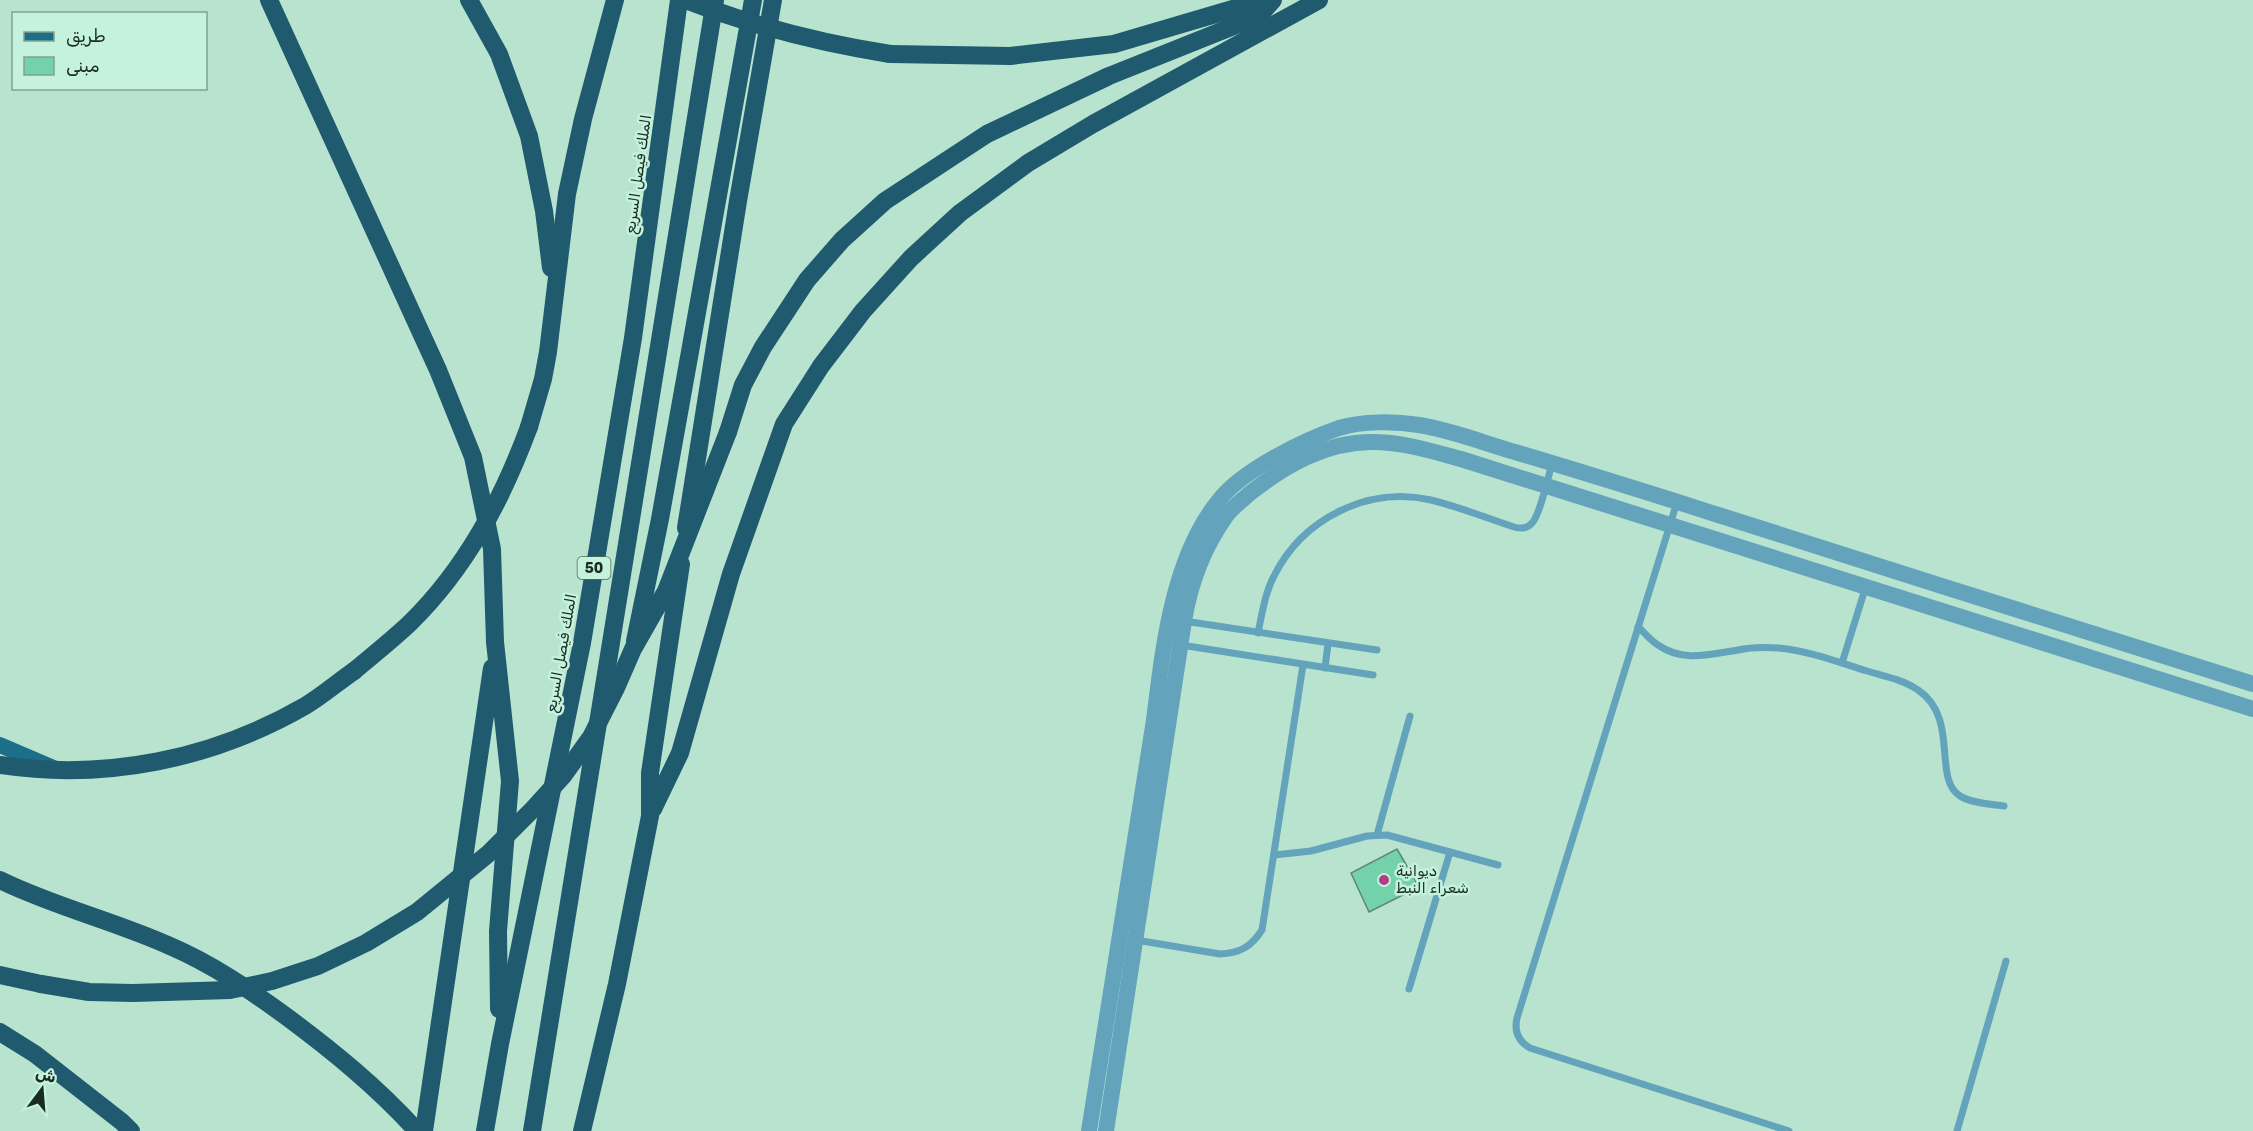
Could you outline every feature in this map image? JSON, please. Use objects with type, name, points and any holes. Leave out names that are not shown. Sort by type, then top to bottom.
[{"type":"highway","points":[[269,0],[438,370],[473,457],[492,549],[495,642],[510,781],[498,931],[500,1044]]},
{"type":"highway","points":[[469,0],[499,54],[529,136],[544,211],[554,296]]},
{"type":"highway","points":[[0,765],[99,769],[157,762],[224,744],[264,728],[308,705],[354,671],[411,621],[461,563],[500,498],[529,427],[543,379],[567,194],[583,119],[615,0]]},
{"type":"highway","name":"الملك فيصل السريع","points":[[485,1131],[500,1044],[582,643],[633,338],[679,0]]},
{"type":"highway","points":[[686,0],[778,32],[834,45],[890,54],[1010,56],[1114,44],[1263,0]]},
{"type":"highway","name":"50","points":[[532,1131],[714,0]]},
{"type":"highway","points":[[633,649],[660,519],[753,0]]},
{"type":"highway","points":[[582,1131],[617,984],[650,816],[651,773],[669,634],[738,201],[773,0]]},
{"type":"highway","points":[[0,975],[89,992],[230,990],[272,981],[318,966],[366,943],[417,912],[488,854],[563,776],[591,737],[633,649],[666,591],[728,432],[743,385],[807,280],[842,240],[885,201],[987,135],[1108,76],[1259,16],[1273,0]]},
{"type":"highway","points":[[650,816],[680,753],[731,574],[784,424],[821,366],[863,311],[911,258],[960,213],[1028,163],[1093,124],[1319,0]]},
{"type":"highway","points":[[424,1131],[495,642]]},
{"type":"highway","points":[[0,880],[46,901],[170,945],[221,972],[339,1056],[374,1087],[417,1131]]},
{"type":"highway","points":[[0,1032],[35,1054],[131,1131]]},
{"type":"main road","points":[[0,745],[57,769]]},
{"type":"street","points":[[1106,1131],[1162,656],[1173,603],[1186,559],[1202,525],[1220,498],[1239,481],[1301,444],[1342,427],[1382,422],[1420,425],[1552,463],[2253,684]]},
{"type":"street","points":[[1089,1131],[1127,939],[1184,621],[1197,570],[1227,514],[1263,482],[1295,462],[1334,446],[1371,442],[1406,445],[1670,524],[2253,709]]},
{"type":"lane","points":[[1258,633],[1273,577],[1285,557],[1300,538],[1318,523],[1338,511],[1360,502],[1407,497],[1431,500],[1514,527],[1525,528],[1534,521],[1552,463]]},
{"type":"lane","points":[[1677,502],[1517,1018],[1516,1032],[1524,1044],[1530,1048],[1789,1131]]},
{"type":"lane","points":[[1842,663],[1866,586]]},
{"type":"lane","points":[[1184,621],[1377,650]]},
{"type":"lane","points":[[1638,627],[1656,644],[1681,655],[1694,657],[1740,649],[1779,648],[1817,656],[1906,683],[1926,696],[1940,716],[1948,778],[1953,790],[1969,800],[2004,806]]},
{"type":"lane","points":[[1325,668],[1328,644]]},
{"type":"lane","points":[[1181,645],[1372,675]]},
{"type":"lane","points":[[1127,939],[1220,954],[1245,949],[1262,930],[1303,665]]},
{"type":"lane","points":[[1377,835],[1410,716]]},
{"type":"lane","points":[[1274,855],[1311,851],[1377,835],[1396,836],[1498,865]]},
{"type":"lane","points":[[1409,989],[1449,852]]},
{"type":"lane","points":[[1957,1131],[2006,961]]},
{"type":"building","name":"ديوانية شعراء النبط","points":[[1397,849],[1419,887],[1369,912],[1351,873]]},
{"type":"place","name":"ديوانية شعراء النبط","points":[[1384,880]]}]
